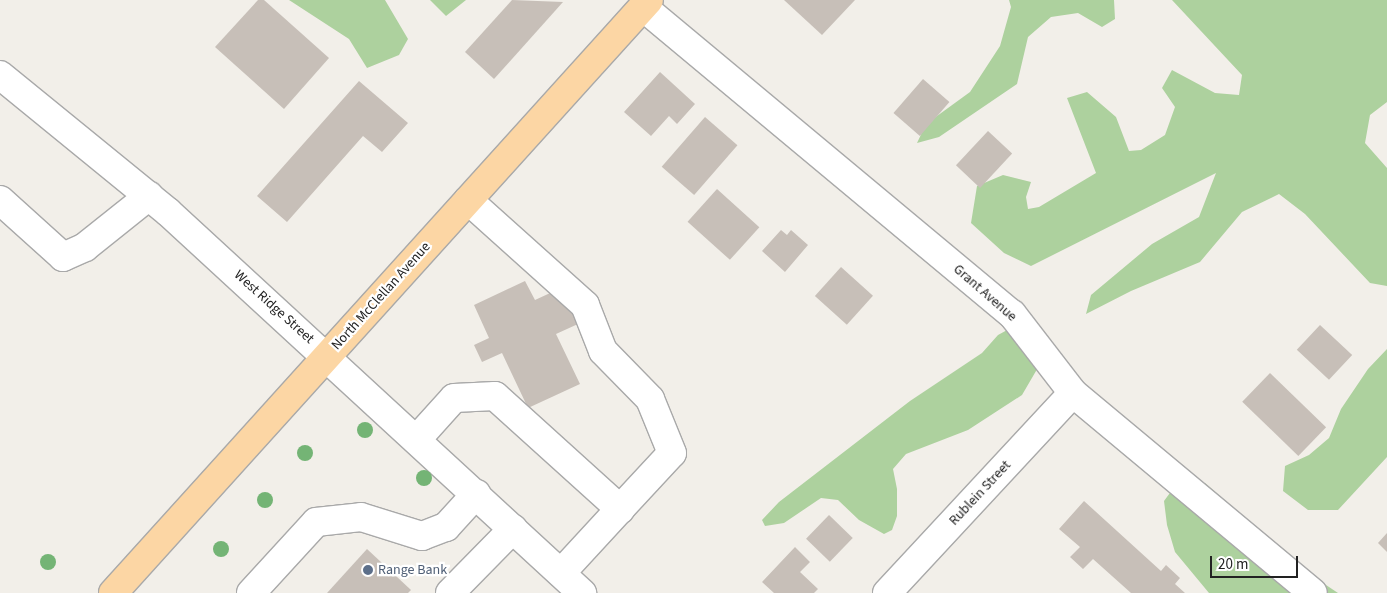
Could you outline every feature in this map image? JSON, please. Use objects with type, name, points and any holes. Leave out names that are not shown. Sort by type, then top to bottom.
[{"type":"main road","name":"North McClellan Avenue","points":[[113,593],[646,3]]},
{"type":"street","name":"Grant Avenue","points":[[646,3],[1012,314],[1073,393],[1313,593]]},
{"type":"street","name":"West Ridge Street","points":[[0,75],[149,196],[417,438],[582,593]]},
{"type":"street","points":[[0,200],[63,257],[85,247],[149,196]]},
{"type":"street","points":[[468,200],[585,305],[602,352],[650,398],[672,453],[561,573]]},
{"type":"street","name":"Rublein Street","points":[[887,593],[1073,393]]},
{"type":"street","points":[[417,438],[454,398],[495,396],[620,509]]},
{"type":"street","points":[[251,593],[316,522],[362,517],[422,536],[446,527],[476,494]]},
{"type":"street","points":[[450,593],[514,529]]},
{"type":"green space","points":[[289,0],[385,0],[408,39],[399,55],[367,68],[349,39]]},
{"type":"green space","points":[[430,0],[466,0],[446,16]]},
{"type":"green space","points":[[1009,0],[1114,0],[1115,19],[1102,27],[1078,13],[1051,17],[1028,37],[1017,84],[939,137],[917,143],[926,124],[970,92],[1000,46],[1011,7]]},
{"type":"green space","points":[[1172,0],[1387,0],[1387,102],[1370,115],[1365,143],[1387,168],[1387,286],[1370,283],[1305,214],[1279,194],[1242,212],[1200,262],[1131,291],[1086,314],[1091,295],[1152,244],[1199,217],[1216,173],[1031,266],[1004,253],[971,223],[977,186],[1003,175],[1031,182],[1026,197],[1028,209],[1039,207],[1096,173],[1067,98],[1087,92],[1116,117],[1129,151],[1141,150],[1165,135],[1175,107],[1162,88],[1172,70],[1215,93],[1239,95],[1242,75]]},
{"type":"green space","points":[[1009,329],[1038,359],[1036,371],[1022,395],[968,430],[906,454],[893,469],[897,489],[897,516],[892,530],[884,534],[859,520],[838,500],[821,498],[784,523],[765,526],[762,520],[779,502],[910,401],[982,353],[998,335]]},
{"type":"green space","points":[[1387,349],[1387,457],[1338,510],[1308,510],[1283,491],[1285,466],[1309,455],[1329,438],[1341,409],[1368,369]]},
{"type":"green space","points":[[1178,482],[1205,483],[1308,573],[1338,593],[1209,593],[1175,552],[1167,525],[1164,501]]},
{"type":"building","points":[[258,0],[264,0],[329,58],[284,109],[215,47]]},
{"type":"building","points":[[512,0],[563,2],[494,79],[465,52]]},
{"type":"building","points":[[784,0],[855,0],[822,35]]},
{"type":"building","points":[[660,72],[695,104],[677,124],[669,116],[651,136],[624,112]]},
{"type":"building","points":[[923,79],[949,102],[920,136],[893,113]]},
{"type":"building","points":[[359,81],[408,123],[382,152],[363,136],[287,222],[257,196]]},
{"type":"building","points":[[705,117],[737,145],[694,195],[662,167]]},
{"type":"building","points":[[988,131],[1012,154],[980,188],[956,165]]},
{"type":"building","points":[[717,189],[759,227],[730,260],[688,222]]},
{"type":"building","points":[[781,230],[787,235],[791,230],[808,245],[785,272],[762,251]]},
{"type":"building","points":[[841,267],[873,296],[847,325],[815,296]]},
{"type":"building","points":[[525,281],[535,300],[561,288],[578,324],[556,334],[580,384],[528,408],[502,353],[482,362],[474,345],[489,338],[474,305]]},
{"type":"building","points":[[1320,325],[1352,355],[1329,380],[1297,350]]},
{"type":"building","points":[[1270,373],[1326,427],[1298,456],[1242,402]]},
{"type":"building","points":[[1084,501],[1161,571],[1166,565],[1180,578],[1175,584],[1185,593],[1131,593],[1093,559],[1083,569],[1070,557],[1080,547],[1059,529]]},
{"type":"building","points":[[829,515],[853,538],[830,562],[806,539]]},
{"type":"building","points":[[1387,533],[1387,552],[1378,543]]},
{"type":"building","points":[[795,547],[810,562],[800,572],[818,589],[814,593],[774,593],[762,582]]},
{"type":"building","name":"Range Bank","points":[[367,549],[411,590],[408,593],[327,593]]},
{"type":"place","name":"Range Bank","points":[[368,570]]}]
